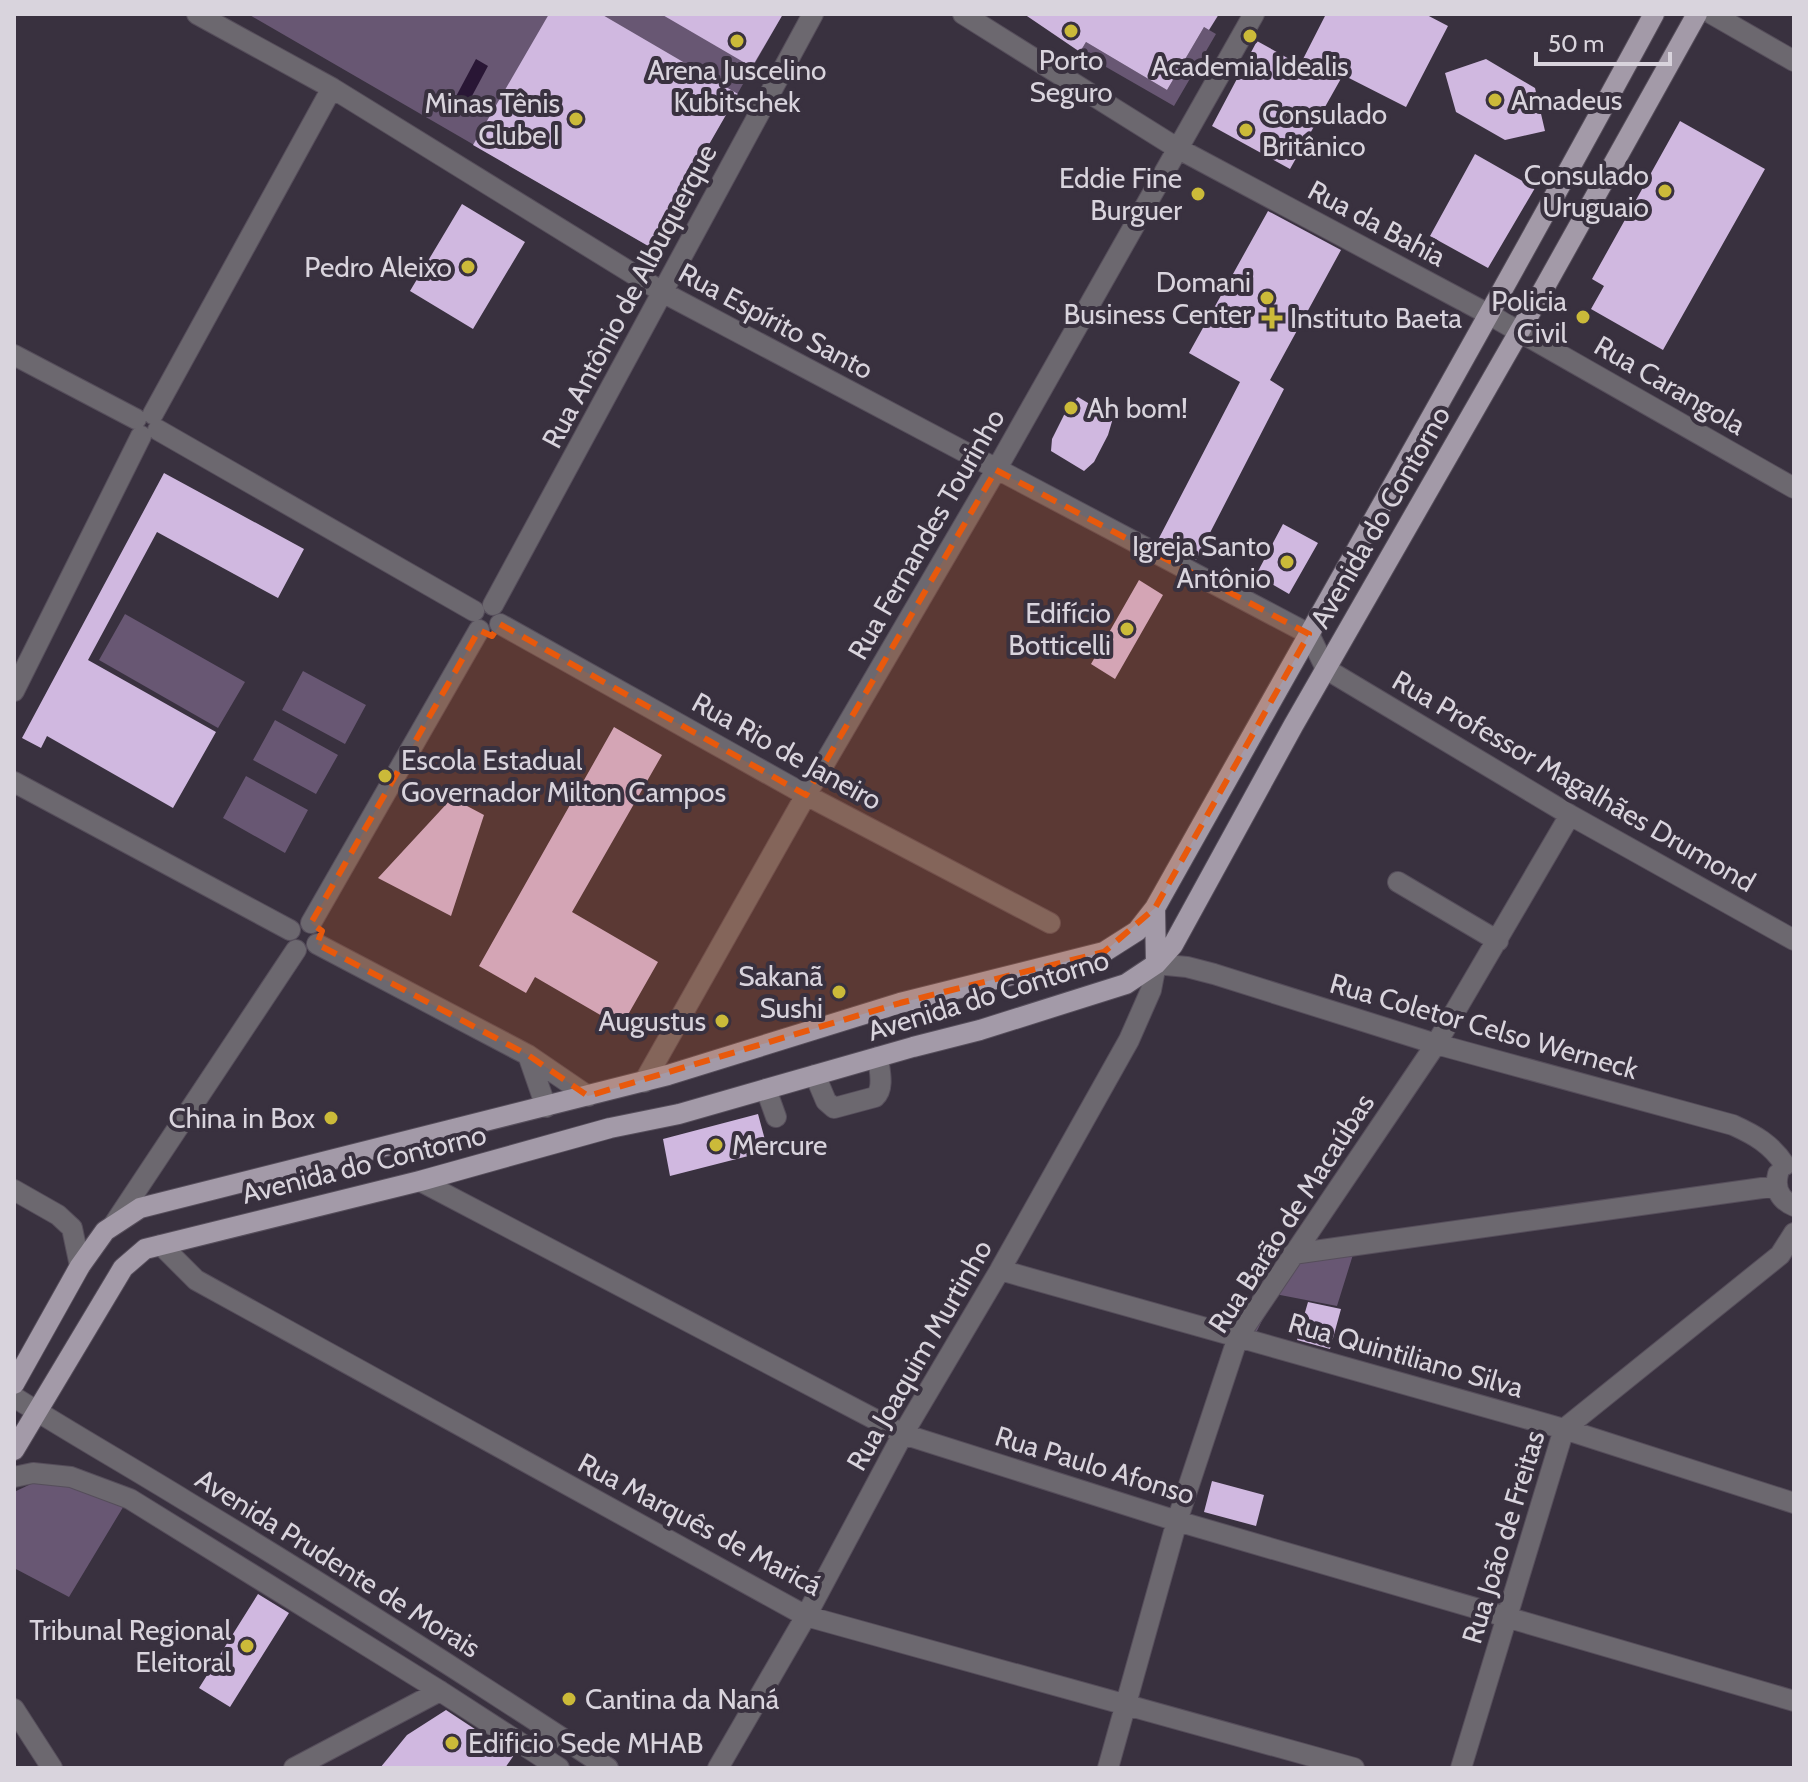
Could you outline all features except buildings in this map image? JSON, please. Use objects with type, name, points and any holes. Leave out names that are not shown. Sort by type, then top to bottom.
[{"type":"main road","name":"Avenida do Contorno","points":[[14,1384],[80,1266],[105,1231],[153,1203],[644,1082],[900,1003],[1104,952],[1137,931],[1155,908],[1490,315],[1654,14]]},
{"type":"main road","name":"Avenida do Contorno","points":[[14,1450],[123,1268],[145,1249],[420,1181],[610,1128],[679,1114],[980,1030],[1126,984],[1156,964],[1173,945],[1697,14]]},
{"type":"main road","points":[[1155,908],[1156,964]]},
{"type":"street","name":"Rua Espírito Santo","points":[[197,14],[332,88],[664,293],[1309,634]]},
{"type":"street","name":"Rua Antônio de Albuquerque","points":[[301,941],[297,923],[311,923],[486,618],[813,14]]},
{"type":"street","name":"Rua da Bahia","points":[[963,14],[1177,148],[1518,332]]},
{"type":"street","name":"Rua Fernandes Tourinho","points":[[644,1082],[1254,14]]},
{"type":"street","points":[[1712,14],[1794,61]]},
{"type":"street","points":[[14,691],[147,425],[332,88]]},
{"type":"street","name":"Rua Carangola","points":[[1518,332],[1794,488]]},
{"type":"street","name":"Rua Rio de Janeiro","points":[[14,355],[147,425],[806,795],[1050,923]]},
{"type":"street","points":[[1309,634],[1326,669]]},
{"type":"street","name":"Rua Professor Magalhães Drumond","points":[[1326,669],[1570,815],[1794,940]]},
{"type":"street","points":[[14,782],[301,941],[528,1055],[588,1096]]},
{"type":"street","name":"Rua Barão de Macaúbas","points":[[1108,1768],[1177,1521],[1238,1337],[1436,1044],[1570,815]]},
{"type":"street","points":[[1398,882],[1498,941]]},
{"type":"street","points":[[114,1224],[301,941]]},
{"type":"street","name":"Rua Coletor Celso Werneck","points":[[1156,964],[1214,974],[1436,1044],[1733,1125],[1756,1135],[1789,1162]]},
{"type":"street","name":"Rua Joaquim Murtinho","points":[[718,1768],[806,1616],[903,1434],[1000,1270],[1129,1040],[1151,990],[1156,964]]},
{"type":"street","points":[[528,1055],[546,1107]]},
{"type":"street","points":[[815,1075],[826,1101],[834,1108],[875,1097],[881,1086],[878,1057]]},
{"type":"street","points":[[766,1089],[776,1117]]},
{"type":"street","points":[[1789,1162],[1778,1174],[1776,1186],[1782,1198],[1794,1206]]},
{"type":"street","name":"Rua Paulo Afonso","points":[[420,1181],[903,1434],[1177,1521],[1794,1701]]},
{"type":"street","points":[[1293,1254],[1776,1186]]},
{"type":"street","points":[[14,1190],[58,1215],[72,1228],[80,1266]]},
{"type":"street","name":"Rua João de Freitas","points":[[1461,1768],[1564,1429],[1780,1255],[1794,1233]]},
{"type":"street","name":"Rua Marquês de Maricá","points":[[161,1245],[196,1280],[806,1616],[1354,1768]]},
{"type":"street","name":"Rua Quintiliano Silva","points":[[1000,1270],[1564,1429],[1794,1503]]},
{"type":"street","name":"Avenida Prudente de Morais","points":[[14,1397],[464,1673],[608,1768]]},
{"type":"street","name":"Avenida Prudente de Morais","points":[[14,1477],[33,1473],[71,1477],[130,1499],[559,1768]]},
{"type":"street","points":[[294,1768],[440,1691]]},
{"type":"street","points":[[14,1709],[52,1768]]},
{"type":"highlighted area","points":[[996,470],[1309,634],[1155,908],[1104,952],[900,1003],[588,1096],[528,1055],[317,944],[322,931],[311,923],[479,630],[492,636],[500,624],[806,795]]},
{"type":"shaded area","name":"Minas Tênis Clube I","points":[[248,14],[783,14],[650,247]]},
{"type":"shaded area","points":[[1204,27],[1216,34],[1174,106],[1080,52],[1086,42],[1167,90]]},
{"type":"shaded area","points":[[476,59],[488,66],[465,109],[453,102]]},
{"type":"shaded area","points":[[125,614],[245,682],[218,728],[99,660]]},
{"type":"shaded area","points":[[303,671],[366,705],[345,744],[282,710]]},
{"type":"shaded area","points":[[275,720],[338,755],[316,794],[253,760]]},
{"type":"shaded area","points":[[246,776],[308,810],[285,853],[223,818]]},
{"type":"shaded area","points":[[1356,1245],[1337,1306],[1275,1294],[1253,1339],[1239,1335],[1296,1255]]},
{"type":"shaded area","points":[[33,1483],[69,1483],[128,1499],[69,1597],[14,1568],[14,1492]]},
{"type":"place","name":"Porto Seguro","points":[[1071,31]]},
{"type":"place","name":"Academia Idealis","points":[[1250,36]]},
{"type":"place","name":"Arena Juscelino Kubitschek","points":[[737,41]]},
{"type":"place","name":"Amadeus","points":[[1495,100]]},
{"type":"place","name":"Minas Tênis Clube I","points":[[576,119]]},
{"type":"place","name":"Consulado Britânico","points":[[1246,130]]},
{"type":"place","name":"Consulado Uruguaio","points":[[1665,191]]},
{"type":"place","name":"Eddie Fine Burguer","points":[[1198,194]]},
{"type":"place","name":"Pedro Aleixo","points":[[468,267]]},
{"type":"place","name":"Domani Business Center","points":[[1267,298]]},
{"type":"place","name":"Policia Civil","points":[[1583,317]]},
{"type":"place","name":"Instituto Baeta","points":[[1272,318]]},
{"type":"place","name":"Ah bom!","points":[[1071,408]]},
{"type":"place","name":"Igreja Santo Antônio","points":[[1287,562]]},
{"type":"place","name":"Edifício Botticelli","points":[[1127,629]]},
{"type":"place","name":"Escola Estadual Governador Milton Campos","points":[[385,776]]},
{"type":"place","name":"Sakanã Sushi","points":[[839,992]]},
{"type":"place","name":"Augustus","points":[[722,1021]]},
{"type":"place","name":"China in Box","points":[[331,1118]]},
{"type":"place","name":"Mercure","points":[[716,1145]]},
{"type":"place","name":"Tribunal Regional Eleitoral","points":[[247,1646]]},
{"type":"place","name":"Cantina da Naná","points":[[569,1699]]},
{"type":"place","name":"Edificio Sede MHAB","points":[[452,1743]]}]
